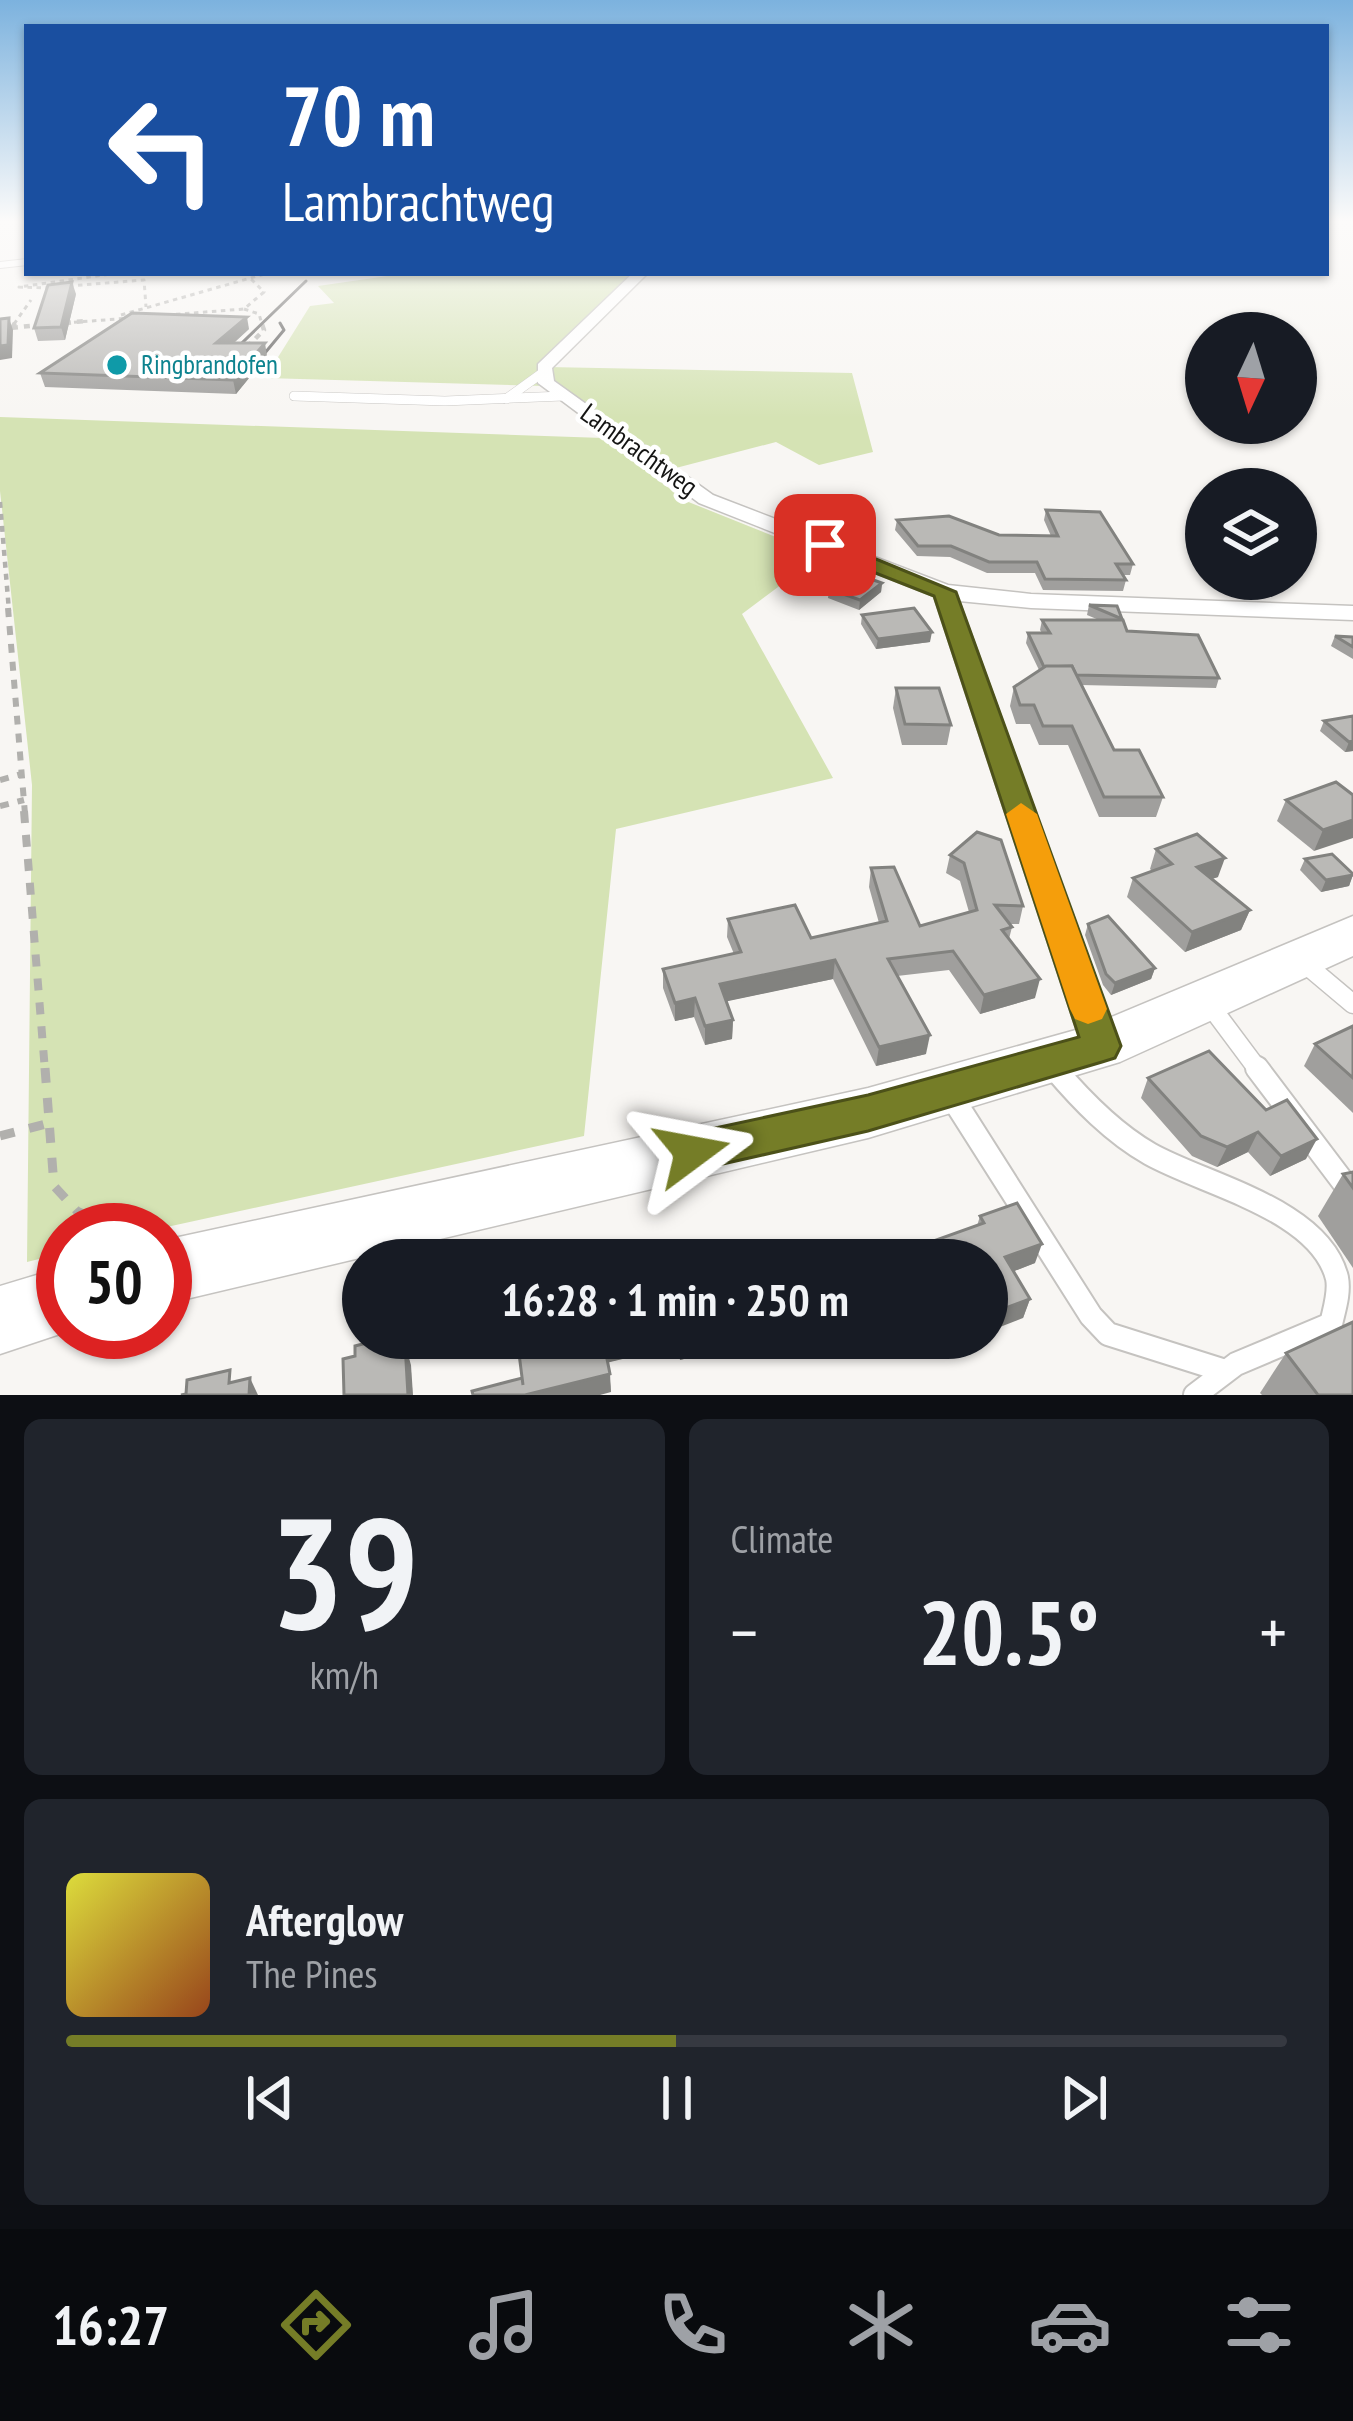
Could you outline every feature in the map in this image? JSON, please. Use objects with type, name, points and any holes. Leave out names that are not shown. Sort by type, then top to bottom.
[{"type":"main road","points":[[192,1266],[868,1113],[1075,1054],[1353,934]]},
{"type":"main road","points":[[0,1320],[36,1309]]},
{"type":"street","points":[[544,371],[626,288]]},
{"type":"street","name":"Lambrachtweg","points":[[544,371],[546,383],[706,499],[944,592],[1031,601],[1353,613]]},
{"type":"street","points":[[944,592],[1075,1054]]},
{"type":"lane","points":[[506,399],[544,371]]},
{"type":"lane","points":[[294,395],[563,396]]},
{"type":"lane","points":[[1300,958],[1353,1004]]},
{"type":"lane","points":[[1206,1000],[1353,1195]]},
{"type":"lane","points":[[1075,1054],[1075,1093],[1146,1152],[1277,1210],[1318,1244],[1338,1279],[1331,1324],[1226,1371],[1195,1395]]},
{"type":"lane","points":[[948,1090],[1091,1316],[1108,1334],[1226,1371]]},
{"type":"path","points":[[30,288],[19,290],[43,288]]},
{"type":"path","points":[[145,288],[146,307]]},
{"type":"path","points":[[106,320],[213,288]]},
{"type":"path","points":[[244,309],[263,288]]},
{"type":"path","points":[[12,328],[31,301]]},
{"type":"path","points":[[0,329],[244,309],[259,314],[264,330],[233,360]]},
{"type":"path","points":[[0,504],[46,1124],[54,1186],[69,1203]]},
{"type":"path","points":[[0,660],[11,657]]},
{"type":"path","points":[[0,780],[22,774]]},
{"type":"path","points":[[0,806],[24,800]]},
{"type":"path","points":[[0,1136],[46,1124]]},
{"type":"green space","points":[[320,288],[619,288],[540,367],[544,386],[265,378],[310,306],[334,303]]},
{"type":"green space","points":[[548,367],[852,373],[873,452],[819,465],[776,442],[672,469],[550,380]]},
{"type":"green space","points":[[0,417],[603,438],[686,501],[821,555],[742,614],[833,778],[616,829],[584,1136],[192,1221],[192,1203],[36,1203],[36,1260],[27,1262],[32,785],[0,491]]},
{"type":"building","points":[[47,288],[71,288],[61,327],[34,328]]},
{"type":"building","points":[[132,313],[247,317],[216,343],[265,343],[233,380],[40,373]]},
{"type":"building","points":[[9,318],[8,345],[0,346],[0,319]]},
{"type":"building","points":[[1046,510],[1100,512],[1133,564],[1116,564],[1126,580],[1045,579],[1037,562],[989,562],[951,546],[918,546],[897,520],[949,516],[999,535],[1058,536]]},
{"type":"building","points":[[851,572],[882,583],[860,600],[829,589]]},
{"type":"building","points":[[1089,605],[1117,606],[1122,619]]},
{"type":"building","points":[[914,608],[932,632],[878,639],[862,615]]},
{"type":"building","points":[[1042,620],[1123,620],[1127,631],[1198,635],[1219,678],[1076,675],[1072,666],[1044,667],[1028,633],[1050,633]]},
{"type":"building","points":[[1046,666],[1072,666],[1114,750],[1139,750],[1163,797],[1104,797],[1072,726],[1043,726],[1034,705],[1020,705],[1014,687]]},
{"type":"building","points":[[896,688],[939,688],[951,725],[905,724]]},
{"type":"building","points":[[1353,716],[1353,741],[1349,742],[1324,721]]},
{"type":"building","points":[[1336,782],[1353,795],[1353,820],[1323,830],[1286,800]]},
{"type":"building","points":[[977,832],[1001,840],[1023,906],[995,905],[1012,927],[1002,930],[1040,979],[984,995],[953,951],[888,959],[930,1035],[879,1047],[835,960],[720,984],[733,1020],[705,1026],[695,998],[675,1003],[663,969],[741,952],[728,919],[795,905],[811,938],[887,921],[871,868],[894,867],[920,926],[977,910],[964,863],[950,855]]},
{"type":"building","points":[[1197,834],[1225,858],[1197,867],[1250,910],[1192,932],[1133,878],[1172,864],[1156,849]]},
{"type":"building","points":[[1332,854],[1353,875],[1326,880],[1305,859]]},
{"type":"building","points":[[1108,916],[1155,968],[1115,983],[1106,974],[1088,924]]},
{"type":"building","points":[[1353,1026],[1353,1078],[1315,1044]]},
{"type":"building","points":[[1209,1051],[1266,1110],[1287,1100],[1317,1139],[1281,1156],[1258,1132],[1227,1147],[1201,1136],[1148,1078]]},
{"type":"building","points":[[1017,1203],[1042,1244],[1008,1256],[1008,1239],[939,1239],[984,1223],[980,1216]]},
{"type":"building","points":[[1008,1262],[1030,1299],[1008,1307]]},
{"type":"building","points":[[1353,1322],[1353,1395],[1318,1395],[1286,1353]]},
{"type":"building","points":[[343,1359],[406,1359],[408,1395],[344,1395]]},
{"type":"building","points":[[520,1359],[607,1359],[610,1374],[525,1395],[473,1395],[472,1391],[522,1378],[523,1385]]},
{"type":"building","points":[[230,1370],[229,1383],[250,1378],[249,1395],[181,1395],[186,1394],[187,1380]]},
{"type":"tram line","points":[[217,367],[299,288]]},
{"type":"tram line","points":[[245,377],[284,330],[280,323]]},
{"type":"slow traffic","points":[[1021,814],[1088,1009]]},
{"type":"place","name":"Ringbrandofen","points":[[117,365]]},
{"type":"route","points":[[692,1152],[868,1113],[1102,1046],[944,592],[825,545]]}]
